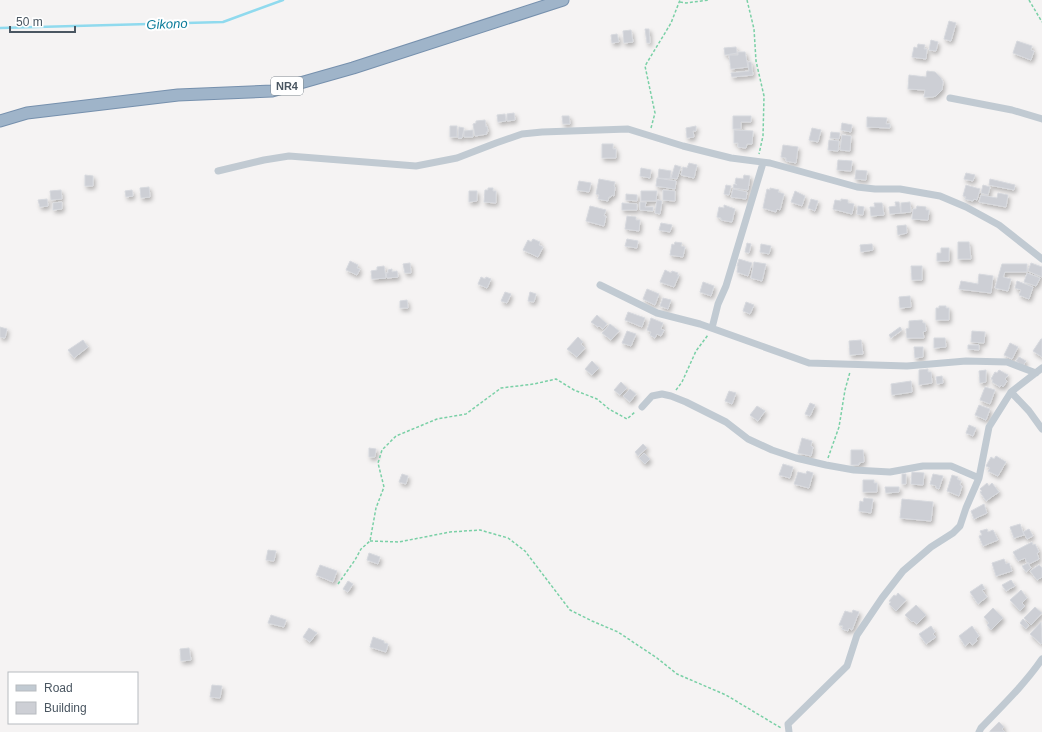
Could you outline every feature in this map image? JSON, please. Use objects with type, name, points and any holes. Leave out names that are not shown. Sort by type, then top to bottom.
[{"type":"highway","name":"NR4","points":[[0,121],[27,113],[178,95],[272,91],[353,68],[564,0]]},
{"type":"street","points":[[950,98],[1012,110],[1042,119]]},
{"type":"street","points":[[218,171],[264,160],[289,156],[416,166],[457,158],[522,134],[628,129],[683,146],[731,158],[760,162],[857,187],[900,189],[940,196],[966,207],[999,225],[1042,259]]},
{"type":"street","points":[[712,328],[718,304],[726,286],[760,162]]},
{"type":"street","points":[[600,285],[657,313],[700,324],[809,363],[906,366],[966,361],[1007,362],[1036,373]]},
{"type":"street","points":[[788,732],[788,724],[847,666],[856,635],[903,571],[930,547],[953,533],[960,526],[979,478],[989,427],[1011,392],[1042,368]]},
{"type":"street","points":[[1011,392],[1029,411],[1042,430]]},
{"type":"street","points":[[642,407],[652,396],[662,394],[671,396],[726,422],[754,442],[796,458],[826,465],[854,470],[890,472],[924,466],[951,466],[979,478]]},
{"type":"street","points":[[979,732],[1037,667],[1042,659]]},
{"type":"path","points":[[649,136],[655,113],[645,66],[659,41],[671,24],[680,1],[686,3],[709,0]]},
{"type":"path","points":[[747,0],[754,29],[756,62],[764,96],[763,136],[760,162]]},
{"type":"path","points":[[1030,0],[1042,22]]},
{"type":"path","points":[[671,396],[682,382],[696,351],[712,328]]},
{"type":"path","points":[[826,465],[839,427],[845,390],[852,365]]},
{"type":"path","points":[[338,584],[361,550],[370,541],[376,508],[384,487],[378,463],[382,450],[396,436],[437,419],[466,414],[501,388],[534,384],[556,379],[574,390],[598,399],[609,409],[627,419],[642,407]]},
{"type":"path","points":[[370,541],[399,542],[450,532],[480,530],[508,538],[525,551],[570,610],[618,632],[657,658],[677,674],[726,695],[782,728]]},
{"type":"building","points":[[949,21],[956,23],[951,41],[944,39]]},
{"type":"building","points":[[645,29],[649,29],[650,43],[647,43]]},
{"type":"building","points":[[631,30],[633,42],[624,43],[623,31]]},
{"type":"building","points":[[617,34],[619,42],[612,43],[611,35]]},
{"type":"building","points":[[931,40],[938,42],[936,51],[929,50]]},
{"type":"building","points":[[1017,41],[1032,46],[1031,50],[1034,51],[1031,60],[1013,53]]},
{"type":"building","points":[[918,44],[925,45],[924,49],[927,49],[926,59],[912,57],[914,47],[917,48]]},
{"type":"building","points":[[736,47],[737,53],[725,55],[724,48]]},
{"type":"building","points":[[738,52],[745,52],[748,67],[731,69],[729,55],[738,55]]},
{"type":"building","points":[[748,62],[751,62],[753,75],[732,77],[731,73],[749,71]]},
{"type":"building","points":[[927,71],[935,72],[943,82],[942,90],[936,96],[924,97],[925,90],[908,89],[909,75],[926,77]]},
{"type":"building","points":[[514,113],[515,120],[507,121],[507,114]]},
{"type":"building","points":[[505,114],[506,121],[498,122],[497,115]]},
{"type":"building","points":[[562,116],[569,116],[570,124],[563,124]]},
{"type":"building","points":[[733,116],[751,116],[751,122],[741,122],[741,129],[733,129]]},
{"type":"building","points":[[867,117],[887,118],[886,124],[890,124],[890,128],[867,127]]},
{"type":"building","points":[[485,120],[488,132],[486,132],[487,134],[475,136],[473,124],[476,123],[476,121]]},
{"type":"building","points":[[842,123],[852,125],[851,132],[841,130]]},
{"type":"building","points":[[450,126],[457,126],[457,137],[450,137]]},
{"type":"building","points":[[696,126],[696,131],[693,131],[694,137],[687,138],[686,128]]},
{"type":"building","points":[[459,127],[464,128],[462,138],[458,138]]},
{"type":"building","points":[[812,128],[821,130],[818,142],[809,140]]},
{"type":"building","points":[[473,130],[473,137],[464,137],[464,131]]},
{"type":"building","points":[[734,130],[753,131],[752,144],[747,144],[746,148],[738,147],[738,143],[734,143]]},
{"type":"building","points":[[831,132],[840,133],[839,139],[830,138]]},
{"type":"building","points":[[842,135],[851,136],[850,151],[840,150]]},
{"type":"building","points":[[829,140],[839,141],[838,151],[828,150]]},
{"type":"building","points":[[602,144],[613,144],[613,149],[616,149],[616,158],[602,158]]},
{"type":"building","points":[[783,145],[798,147],[796,163],[786,161],[786,158],[781,157]]},
{"type":"building","points":[[838,160],[852,161],[851,171],[837,170]]},
{"type":"building","points":[[689,163],[697,165],[694,178],[681,175],[683,167],[687,168]]},
{"type":"building","points":[[675,165],[681,167],[677,179],[671,178]]},
{"type":"building","points":[[641,168],[651,170],[650,178],[640,176]]},
{"type":"building","points":[[659,169],[671,171],[670,179],[658,178]]},
{"type":"building","points":[[856,170],[867,171],[866,180],[855,179]]},
{"type":"building","points":[[966,173],[975,175],[973,181],[964,179]]},
{"type":"building","points":[[85,175],[93,176],[93,186],[85,186]]},
{"type":"building","points":[[744,175],[750,176],[748,190],[733,188],[734,184],[737,185],[735,183],[736,178],[743,179]]},
{"type":"building","points":[[657,178],[676,181],[675,189],[656,186]]},
{"type":"building","points":[[599,179],[615,182],[614,196],[612,195],[609,197],[608,201],[598,199],[599,195],[596,194]]},
{"type":"building","points":[[990,179],[1015,185],[1014,190],[989,185]]},
{"type":"building","points":[[579,181],[591,183],[589,192],[577,190]]},
{"type":"building","points":[[726,185],[731,186],[729,195],[724,194]]},
{"type":"building","points":[[966,185],[980,189],[977,200],[974,199],[973,201],[965,199],[966,197],[963,196]]},
{"type":"building","points":[[983,185],[990,187],[988,195],[981,193]]},
{"type":"building","points":[[149,187],[150,197],[141,198],[140,188]]},
{"type":"building","points":[[488,188],[493,188],[493,191],[496,191],[496,203],[484,202],[485,190],[488,190]]},
{"type":"building","points":[[770,188],[779,190],[778,192],[784,194],[780,210],[777,209],[776,212],[763,208],[767,189],[770,190]]},
{"type":"building","points":[[733,189],[747,192],[746,199],[731,197]]},
{"type":"building","points":[[61,190],[62,199],[51,200],[50,191]]},
{"type":"building","points":[[132,190],[133,196],[126,197],[125,191]]},
{"type":"building","points":[[663,190],[675,191],[675,201],[663,200]]},
{"type":"building","points":[[469,191],[477,191],[477,201],[469,202]]},
{"type":"building","points":[[641,191],[657,191],[656,201],[641,201]]},
{"type":"building","points":[[795,191],[805,196],[802,206],[791,202]]},
{"type":"building","points":[[998,193],[1008,195],[1006,207],[979,202],[981,195],[997,198]]},
{"type":"building","points":[[626,194],[637,195],[637,201],[626,200]]},
{"type":"building","points":[[47,199],[48,206],[40,207],[38,200]]},
{"type":"building","points":[[811,199],[818,201],[815,211],[808,208]]},
{"type":"building","points":[[841,199],[848,200],[848,203],[854,204],[852,214],[833,209],[835,200],[841,201]]},
{"type":"building","points":[[657,200],[662,201],[660,214],[655,213]]},
{"type":"building","points":[[62,202],[62,209],[53,210],[53,203]]},
{"type":"building","points":[[640,202],[646,202],[645,207],[653,207],[653,211],[640,210]]},
{"type":"building","points":[[895,202],[899,202],[901,213],[890,214],[889,207],[896,206]]},
{"type":"building","points":[[910,202],[911,212],[901,213],[901,203]]},
{"type":"building","points":[[622,203],[637,204],[637,210],[622,210]]},
{"type":"building","points":[[874,203],[882,203],[884,215],[871,216],[870,207],[875,207]]},
{"type":"building","points":[[724,205],[735,209],[732,222],[721,220],[721,218],[717,217],[719,207],[724,208]]},
{"type":"building","points":[[590,206],[606,210],[604,216],[606,216],[604,226],[586,221]]},
{"type":"building","points":[[858,206],[864,207],[863,215],[857,214]]},
{"type":"building","points":[[917,206],[926,207],[926,210],[929,210],[928,220],[912,219],[913,209],[916,209]]},
{"type":"building","points":[[627,216],[636,217],[636,220],[640,220],[639,231],[625,229]]},
{"type":"building","points":[[661,223],[672,225],[670,232],[659,230]]},
{"type":"building","points":[[906,225],[907,233],[898,235],[897,226]]},
{"type":"building","points":[[533,239],[540,242],[539,245],[543,247],[538,257],[523,250],[528,240],[531,242]]},
{"type":"building","points":[[627,239],[638,241],[637,248],[625,246]]},
{"type":"building","points":[[675,242],[682,243],[681,246],[685,247],[683,257],[670,255],[672,244],[674,245]]},
{"type":"building","points":[[958,242],[969,242],[971,259],[958,259]]},
{"type":"building","points":[[747,243],[751,244],[749,253],[745,252]]},
{"type":"building","points":[[761,244],[771,246],[769,254],[760,252]]},
{"type":"building","points":[[872,244],[873,250],[861,252],[860,245]]},
{"type":"building","points":[[941,248],[949,248],[949,261],[937,261],[937,253],[941,253]]},
{"type":"building","points":[[739,259],[752,263],[748,276],[737,272]]},
{"type":"building","points":[[350,261],[358,265],[357,268],[360,269],[357,275],[346,270]]},
{"type":"building","points":[[754,262],[766,264],[762,281],[751,278]]},
{"type":"building","points":[[410,263],[411,273],[405,273],[403,264]]},
{"type":"building","points":[[1031,263],[1042,267],[1042,277],[1028,271]]},
{"type":"building","points":[[1002,264],[1027,264],[1027,272],[1005,272],[1003,277],[1011,279],[1008,291],[995,288]]},
{"type":"building","points":[[384,266],[386,278],[372,279],[371,271],[377,270],[377,267]]},
{"type":"building","points":[[911,266],[922,266],[922,280],[912,280]]},
{"type":"building","points":[[392,269],[392,272],[397,271],[398,277],[387,278],[386,273],[388,273],[388,270]]},
{"type":"building","points":[[665,270],[671,273],[672,271],[678,273],[677,275],[679,275],[674,287],[660,282]]},
{"type":"building","points":[[1027,273],[1040,278],[1036,286],[1024,282]]},
{"type":"building","points":[[979,274],[993,276],[991,293],[959,289],[961,281],[978,284]]},
{"type":"building","points":[[481,277],[491,279],[487,288],[478,284]]},
{"type":"building","points":[[1017,281],[1033,287],[1029,299],[1019,295],[1021,290],[1015,288]]},
{"type":"building","points":[[703,282],[714,286],[711,296],[700,292]]},
{"type":"building","points":[[647,289],[659,294],[655,305],[643,299]]},
{"type":"building","points":[[505,292],[511,294],[507,303],[501,301]]},
{"type":"building","points":[[530,292],[536,294],[534,302],[528,301]]},
{"type":"building","points":[[910,296],[911,307],[900,308],[899,297]]},
{"type":"building","points":[[663,298],[671,300],[668,309],[660,306]]},
{"type":"building","points":[[407,300],[408,308],[400,308],[400,301]]},
{"type":"building","points":[[746,302],[754,305],[750,314],[743,311]]},
{"type":"building","points":[[939,306],[946,306],[946,308],[949,308],[949,320],[936,320],[936,308],[939,308]]},
{"type":"building","points":[[628,312],[645,318],[642,327],[625,320]]},
{"type":"building","points":[[597,315],[607,324],[603,329],[591,322]]},
{"type":"building","points":[[651,318],[663,323],[661,329],[664,330],[661,336],[657,334],[655,338],[650,335],[651,332],[647,330]]},
{"type":"building","points":[[922,320],[923,323],[925,323],[926,331],[923,332],[924,338],[907,338],[906,329],[909,328],[909,321]]},
{"type":"building","points":[[610,324],[619,331],[611,340],[602,333]]},
{"type":"building","points":[[0,327],[7,329],[5,338],[0,337]]},
{"type":"building","points":[[900,327],[902,330],[891,338],[889,335]]},
{"type":"building","points":[[627,331],[636,334],[631,346],[622,343]]},
{"type":"building","points":[[972,331],[985,332],[984,343],[971,342]]},
{"type":"building","points":[[578,337],[583,342],[581,344],[585,348],[577,357],[567,349]]},
{"type":"building","points":[[934,338],[945,338],[946,347],[934,348]]},
{"type":"building","points":[[1042,339],[1042,357],[1033,351]]},
{"type":"building","points":[[83,340],[88,347],[74,358],[68,350]]},
{"type":"building","points":[[861,340],[863,354],[850,355],[849,341]]},
{"type":"building","points":[[1010,343],[1018,347],[1012,359],[1004,355]]},
{"type":"building","points":[[968,345],[979,345],[979,350],[968,349]]},
{"type":"building","points":[[914,347],[923,347],[923,357],[915,358]]},
{"type":"building","points":[[1019,357],[1026,361],[1023,366],[1016,361]]},
{"type":"building","points":[[592,361],[599,368],[592,375],[585,369]]},
{"type":"building","points":[[928,369],[928,372],[931,372],[932,383],[919,385],[919,370]]},
{"type":"building","points":[[986,370],[986,382],[980,383],[979,371]]},
{"type":"building","points":[[999,370],[1008,375],[1005,379],[1007,381],[1003,387],[1001,385],[1000,387],[992,382],[993,380],[991,379],[995,372],[997,373]]},
{"type":"building","points":[[942,376],[943,383],[937,384],[936,377]]},
{"type":"building","points":[[911,381],[912,392],[892,395],[891,384]]},
{"type":"building","points":[[621,382],[627,388],[620,395],[614,390]]},
{"type":"building","points":[[985,387],[995,390],[990,404],[980,400]]},
{"type":"building","points":[[630,389],[636,394],[630,402],[623,396]]},
{"type":"building","points":[[729,391],[736,393],[732,404],[725,401]]},
{"type":"building","points":[[810,403],[815,405],[810,416],[805,414]]},
{"type":"building","points":[[979,405],[990,409],[986,420],[975,415]]},
{"type":"building","points":[[757,406],[765,411],[758,421],[750,415]]},
{"type":"building","points":[[969,425],[976,428],[973,436],[966,433]]},
{"type":"building","points":[[802,438],[812,441],[811,446],[813,447],[811,456],[798,453]]},
{"type":"building","points":[[643,444],[647,448],[638,456],[635,452]]},
{"type":"building","points":[[369,448],[376,449],[375,457],[369,457]]},
{"type":"building","points":[[851,450],[863,450],[864,462],[859,463],[859,465],[851,465]]},
{"type":"building","points":[[644,453],[650,459],[645,464],[639,458]]},
{"type":"building","points":[[996,456],[1006,462],[998,476],[988,471],[990,468],[986,466],[991,457],[994,459]]},
{"type":"building","points":[[783,464],[793,467],[790,478],[779,475]]},
{"type":"building","points":[[807,471],[813,473],[809,488],[794,484],[798,472],[806,474]]},
{"type":"building","points":[[912,472],[924,473],[923,485],[911,484]]},
{"type":"building","points":[[402,474],[408,476],[406,484],[399,482]]},
{"type":"building","points":[[902,474],[906,474],[906,484],[902,484]]},
{"type":"building","points":[[933,474],[943,476],[939,489],[930,484]]},
{"type":"building","points":[[952,475],[958,477],[957,479],[961,481],[960,485],[962,486],[959,496],[947,491]]},
{"type":"building","points":[[863,480],[874,480],[874,483],[877,483],[877,492],[863,492]]},
{"type":"building","points":[[987,483],[989,486],[992,483],[999,492],[986,501],[980,492],[982,491],[980,489]]},
{"type":"building","points":[[885,487],[899,487],[899,492],[886,493]]},
{"type":"building","points":[[864,498],[873,499],[871,513],[859,511],[860,501],[863,502]]},
{"type":"building","points":[[902,499],[933,502],[931,521],[900,518]]},
{"type":"building","points":[[984,504],[987,513],[974,519],[971,511]]},
{"type":"building","points":[[1020,524],[1024,535],[1014,538],[1010,527]]},
{"type":"building","points":[[987,529],[988,532],[993,530],[998,540],[983,546],[979,536],[982,535],[980,531]]},
{"type":"building","points":[[1029,529],[1033,536],[1027,539],[1023,532]]},
{"type":"building","points":[[1032,542],[1033,545],[1035,544],[1039,552],[1037,553],[1039,559],[1029,564],[1025,558],[1018,561],[1013,552]]},
{"type":"building","points":[[268,550],[276,551],[274,561],[266,560]]},
{"type":"building","points":[[369,553],[380,557],[378,564],[367,560]]},
{"type":"building","points":[[1004,559],[1006,564],[1009,563],[1012,571],[996,576],[992,563]]},
{"type":"building","points":[[1028,563],[1031,568],[1026,572],[1022,566]]},
{"type":"building","points":[[320,565],[337,571],[333,582],[316,575]]},
{"type":"building","points":[[1039,565],[1042,568],[1042,577],[1037,580],[1030,571]]},
{"type":"building","points":[[1011,580],[1015,586],[1006,591],[1002,585]]},
{"type":"building","points":[[348,581],[353,584],[348,592],[343,589]]},
{"type":"building","points":[[982,584],[985,589],[982,590],[987,597],[978,604],[970,592]]},
{"type":"building","points":[[1021,590],[1027,598],[1022,603],[1025,606],[1020,611],[1010,600]]},
{"type":"building","points":[[898,593],[906,600],[896,611],[889,604],[891,602],[889,601]]},
{"type":"building","points":[[916,605],[926,615],[917,624],[913,621],[912,622],[905,615]]},
{"type":"building","points":[[1035,607],[1042,613],[1031,625],[1024,618]]},
{"type":"building","points":[[993,608],[1003,618],[991,630],[987,625],[989,623],[984,617]]},
{"type":"building","points":[[853,610],[859,612],[852,630],[849,628],[848,631],[842,629],[843,626],[839,625],[845,611],[852,613]]},
{"type":"building","points":[[271,615],[286,620],[284,627],[268,623]]},
{"type":"building","points":[[1023,619],[1029,625],[1026,629],[1020,623]]},
{"type":"building","points":[[1041,622],[1042,643],[1041,644],[1030,634]]},
{"type":"building","points":[[931,626],[935,632],[933,634],[936,637],[926,644],[919,634]]},
{"type":"building","points":[[972,626],[979,636],[976,639],[977,641],[972,645],[970,642],[965,646],[959,636]]},
{"type":"building","points":[[309,628],[317,633],[310,642],[303,637]]},
{"type":"building","points":[[373,637],[388,644],[386,652],[370,647]]},
{"type":"building","points":[[189,648],[191,660],[181,661],[180,649]]},
{"type":"building","points":[[212,685],[222,686],[220,698],[210,697]]},
{"type":"building","points":[[999,722],[1004,727],[1002,729],[1005,732],[990,732],[990,731]]},
{"type":"waterway","name":"Gikono","points":[[0,28],[223,22],[283,0]]}]
